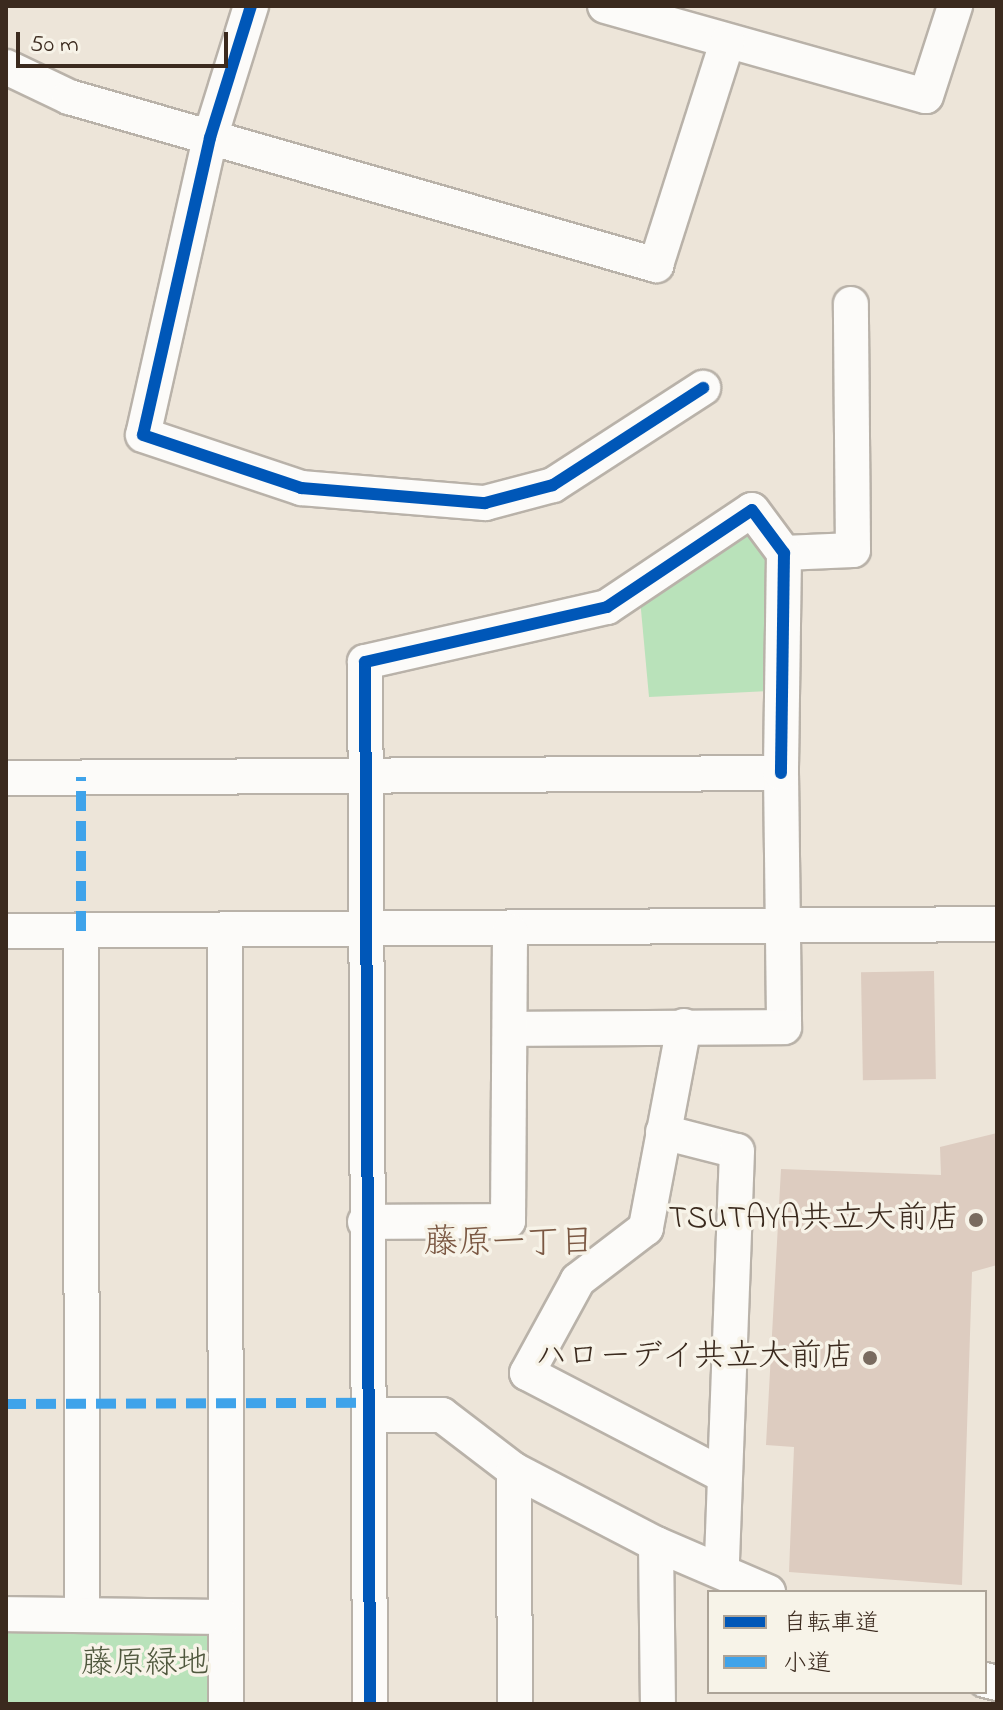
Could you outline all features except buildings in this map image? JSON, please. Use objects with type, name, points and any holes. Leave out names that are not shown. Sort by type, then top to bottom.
[{"type":"street","points":[[251,6],[210,138],[143,435],[301,488],[485,503],[553,485],[703,388]]},
{"type":"street","points":[[605,6],[926,96],[955,6]]},
{"type":"street","points":[[6,67],[69,97],[656,265],[727,42]]},
{"type":"street","points":[[784,553],[853,550],[851,304]]},
{"type":"street","points":[[370,1704],[371,1415],[365,1222],[365,662],[607,607],[752,510],[784,553],[781,773],[784,1027],[511,1029]]},
{"type":"street","points":[[6,778],[363,772],[781,773]]},
{"type":"street","points":[[6,931],[510,931],[997,924]]},
{"type":"street","points":[[81,931],[82,1614]]},
{"type":"street","points":[[225,931],[226,1704]]},
{"type":"street","points":[[365,1222],[508,1221],[510,931]]},
{"type":"street","points":[[684,1026],[646,1228],[578,1280],[527,1373],[725,1476]]},
{"type":"street","points":[[663,1132],[737,1151],[722,1569]]},
{"type":"street","points":[[371,1415],[442,1415],[514,1470],[656,1544],[722,1569],[764,1590]]},
{"type":"street","points":[[514,1470],[515,1704]]},
{"type":"street","points":[[656,1544],[658,1704]]},
{"type":"street","points":[[6,1614],[224,1617]]},
{"type":"green space","points":[[751,529],[771,555],[770,691],[649,697],[640,599]]},
{"type":"green space","name":"藤原緑地","points":[[6,1624],[214,1624],[214,1704],[6,1704]]},
{"type":"marked path","points":[[81,777],[81,931]]},
{"type":"marked path","points":[[6,1404],[371,1403]]},
{"type":"cycle path","points":[[251,6],[210,138],[143,435],[301,488],[485,503],[553,485],[703,388]]},
{"type":"cycle path","points":[[370,1704],[365,662],[607,607],[752,510],[784,553],[781,773]]},
{"type":"place","name":"TSUTAYA共立大前店","points":[[976,1220]]},
{"type":"place","name":"ハローデイ共立大前店","points":[[870,1358]]},
{"type":"district","name":"藤原一丁目","points":[[509,1245]]}]
